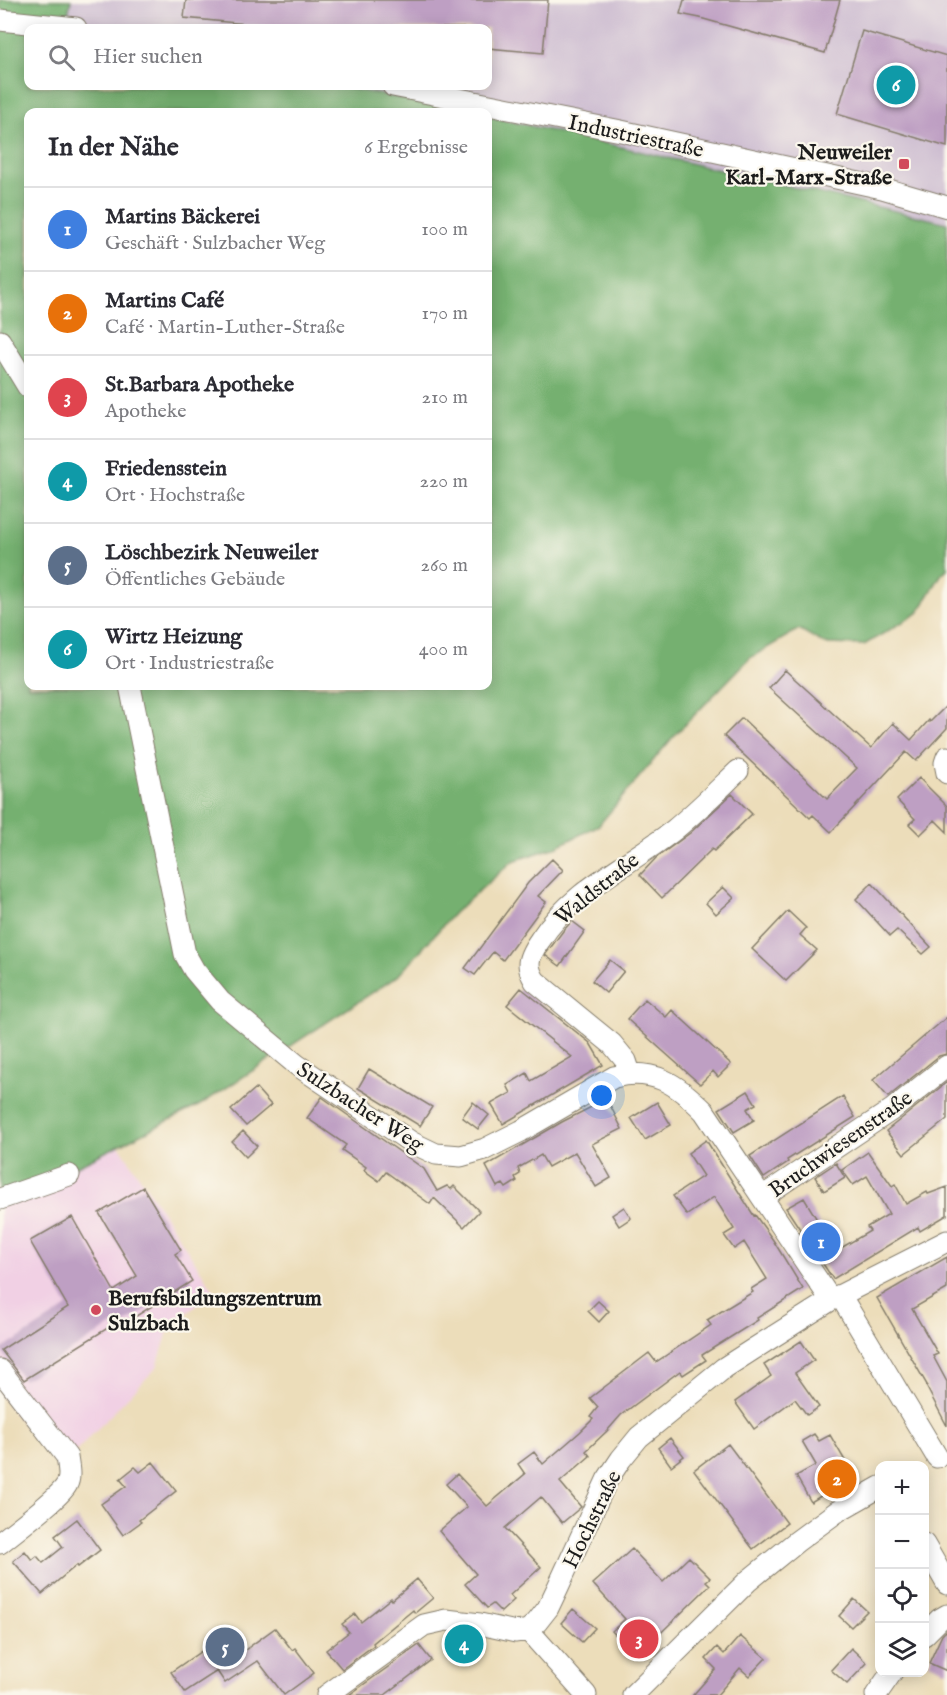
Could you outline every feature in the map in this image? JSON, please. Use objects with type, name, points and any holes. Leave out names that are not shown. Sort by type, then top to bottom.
[{"type":"street","points":[[0,21],[33,24]]},
{"type":"street","name":"Industriestraße","points":[[413,90],[621,131],[882,188],[947,207]]},
{"type":"street","points":[[0,341],[24,380]]},
{"type":"street","name":"Sulzbacher Weg","points":[[131,690],[185,954],[194,970],[220,1000],[297,1065],[411,1142],[436,1154],[461,1156],[485,1149],[521,1131],[614,1077],[630,1073]]},
{"type":"street","points":[[947,757],[945,763],[947,773]]},
{"type":"street","name":"Waldstraße","points":[[630,1073],[626,1061],[612,1044],[535,981],[528,963],[533,950],[549,925],[567,906],[673,830],[738,771]]},
{"type":"street","name":"Bruchwiesenstraße","points":[[762,1197],[893,1109],[947,1066]]},
{"type":"street","points":[[630,1073],[648,1075],[669,1083],[686,1094],[704,1111],[762,1197],[836,1298],[935,1459]]},
{"type":"street","points":[[0,1199],[69,1175]]},
{"type":"street","name":"Hochstraße","points":[[528,1630],[548,1608],[607,1480],[639,1437],[724,1368],[836,1298],[947,1241]]},
{"type":"street","points":[[0,1370],[67,1457],[69,1470],[68,1484],[57,1496],[0,1543]]},
{"type":"street","points":[[633,1695],[748,1581],[838,1511],[875,1489]]},
{"type":"street","points":[[929,1553],[947,1584]]},
{"type":"street","points":[[929,1631],[947,1615]]},
{"type":"street","points":[[327,1695],[424,1625],[446,1620],[480,1624],[516,1632],[528,1630],[586,1695]]},
{"type":"street","points":[[876,1695],[889,1677]]},
{"type":"shaded area","points":[[71,0],[947,0],[947,223],[492,117],[492,108],[451,108],[358,90],[492,90],[492,24],[66,24]]},
{"type":"shaded area","name":"Berufsbildungszentrum Sulzbach","points":[[119,1145],[214,1291],[169,1328],[157,1367],[59,1469],[0,1395],[0,1192],[63,1173]]},
{"type":"green space","points":[[0,0],[71,0],[66,24],[24,24],[24,90],[358,90],[451,108],[24,108],[24,690],[492,690],[492,117],[947,223],[947,569],[918,613],[864,645],[825,644],[799,629],[750,658],[673,737],[599,825],[556,847],[513,861],[454,913],[398,976],[200,1105],[63,1173],[0,1192]]},
{"type":"building","points":[[186,0],[548,0],[543,53],[492,48],[492,24],[248,24],[184,18]]},
{"type":"building","points":[[684,0],[840,0],[825,53],[680,14]]},
{"type":"building","points":[[862,31],[947,56],[947,147],[837,114]]},
{"type":"building","points":[[785,670],[871,748],[893,723],[911,740],[947,705],[947,728],[916,761],[906,752],[831,832],[813,815],[810,818],[724,736],[742,718],[827,799],[857,768],[769,688]]},
{"type":"building","points":[[919,778],[947,806],[947,832],[935,820],[920,835],[909,824],[915,819],[897,800]]},
{"type":"building","points":[[732,794],[752,814],[662,898],[640,875],[656,858],[690,833]]},
{"type":"building","points":[[552,859],[563,870],[538,896],[546,902],[503,960],[493,952],[475,975],[465,968],[528,883]]},
{"type":"building","points":[[872,883],[931,947],[923,954],[897,930],[890,936],[856,899]]},
{"type":"building","points":[[723,887],[734,898],[716,914],[706,903]]},
{"type":"building","points":[[788,911],[806,928],[800,935],[817,950],[786,981],[752,949]]},
{"type":"building","points":[[572,921],[585,931],[560,966],[545,955]]},
{"type":"building","points":[[610,960],[624,971],[606,993],[592,981]]},
{"type":"building","points":[[521,988],[590,1043],[603,1065],[503,1124],[491,1104],[511,1093],[507,1085],[527,1073],[531,1081],[572,1057],[507,1005]]},
{"type":"building","points":[[645,999],[666,1017],[672,1010],[731,1064],[718,1077],[713,1071],[700,1084],[627,1019]]},
{"type":"building","points":[[947,1017],[947,1054],[939,1056],[888,1097],[873,1080]]},
{"type":"building","points":[[369,1069],[432,1107],[420,1126],[358,1088]]},
{"type":"building","points":[[947,1082],[947,1119],[904,1154],[886,1131]]},
{"type":"building","points":[[256,1088],[271,1105],[246,1126],[231,1110]]},
{"type":"building","points":[[748,1091],[756,1104],[747,1109],[754,1120],[734,1132],[719,1109]]},
{"type":"building","points":[[843,1096],[855,1117],[787,1160],[788,1162],[764,1178],[750,1156]]},
{"type":"building","points":[[322,1097],[424,1169],[437,1191],[447,1186],[451,1189],[454,1186],[479,1211],[464,1227],[434,1198],[430,1204],[386,1172],[379,1181],[364,1170],[366,1167],[342,1150],[346,1145],[307,1118]]},
{"type":"building","points":[[607,1099],[622,1129],[592,1144],[611,1178],[596,1187],[575,1152],[548,1167],[541,1155],[518,1168],[520,1174],[515,1177],[517,1181],[506,1188],[503,1184],[497,1187],[486,1166]]},
{"type":"building","points":[[473,1102],[489,1115],[478,1129],[462,1117]]},
{"type":"building","points":[[657,1102],[671,1125],[645,1140],[631,1118]]},
{"type":"building","points":[[243,1131],[257,1146],[246,1157],[232,1142]]},
{"type":"building","points":[[706,1140],[803,1289],[702,1355],[706,1360],[683,1375],[680,1371],[621,1415],[586,1451],[590,1456],[560,1482],[581,1507],[562,1523],[541,1497],[505,1528],[541,1567],[510,1595],[514,1600],[501,1612],[493,1604],[487,1608],[465,1584],[476,1574],[439,1531],[467,1507],[446,1484],[457,1474],[487,1506],[525,1474],[518,1464],[534,1452],[543,1464],[593,1419],[590,1417],[598,1407],[590,1398],[649,1353],[656,1362],[711,1325],[707,1320],[753,1292],[751,1289],[767,1279],[744,1242],[734,1249],[724,1235],[734,1229],[714,1197],[687,1215],[673,1196],[703,1176],[688,1153]]},
{"type":"building","points":[[868,1152],[892,1186],[895,1184],[906,1204],[927,1192],[928,1194],[947,1187],[947,1215],[920,1231],[918,1227],[833,1279],[786,1208],[804,1198],[836,1251],[870,1231],[867,1227],[889,1214],[867,1176],[853,1185],[842,1170]]},
{"type":"building","points":[[836,1163],[845,1178],[824,1191],[815,1177]]},
{"type":"building","points":[[143,1187],[181,1250],[175,1254],[192,1281],[122,1325],[119,1321],[24,1380],[1,1350],[68,1307],[30,1241],[72,1217],[114,1291],[137,1276],[99,1213]]},
{"type":"building","points":[[624,1207],[631,1218],[619,1226],[612,1215]]},
{"type":"building","points":[[947,1257],[947,1289],[912,1309],[938,1354],[933,1356],[947,1382],[947,1426],[927,1385],[877,1298]]},
{"type":"building","points":[[598,1301],[609,1311],[599,1322],[588,1311]]},
{"type":"building","points":[[801,1341],[814,1360],[795,1373],[819,1407],[807,1415],[795,1399],[754,1429],[735,1402],[771,1376],[764,1365]]},
{"type":"building","points":[[814,1434],[819,1441],[830,1435],[854,1476],[811,1502],[796,1476],[816,1465],[802,1441]]},
{"type":"building","points":[[670,1438],[684,1456],[671,1466],[658,1448]]},
{"type":"building","points":[[728,1444],[787,1523],[753,1549],[694,1470]]},
{"type":"building","points":[[153,1462],[176,1491],[123,1535],[101,1504],[126,1486],[120,1479],[135,1467],[140,1472]]},
{"type":"building","points":[[77,1519],[100,1550],[78,1567],[77,1565],[42,1594],[13,1561],[25,1551],[32,1560],[37,1556],[43,1563],[63,1547],[55,1536]]},
{"type":"building","points":[[632,1549],[663,1582],[689,1557],[710,1578],[706,1581],[710,1585],[636,1657],[612,1631],[625,1619],[593,1584]]},
{"type":"building","points":[[417,1579],[433,1598],[415,1613],[413,1610],[373,1643],[374,1645],[342,1669],[326,1650],[349,1632],[342,1624],[355,1614],[361,1622]]},
{"type":"building","points":[[854,1599],[867,1611],[851,1627],[839,1616]]},
{"type":"building","points":[[573,1609],[595,1628],[582,1642],[561,1623]]},
{"type":"building","points":[[275,1628],[292,1650],[295,1648],[314,1673],[284,1695],[258,1661],[225,1683],[217,1671],[185,1692],[171,1672],[232,1630],[245,1650]]},
{"type":"building","points":[[947,1630],[947,1671],[929,1663],[942,1635]]},
{"type":"building","points":[[740,1636],[766,1658],[749,1676],[740,1668],[717,1695],[693,1695],[716,1669],[706,1659],[717,1647],[724,1654]]},
{"type":"building","points":[[419,1645],[431,1660],[385,1695],[349,1695]]},
{"type":"building","points":[[851,1648],[867,1663],[847,1684],[831,1670]]},
{"type":"place","name":"Wirtz Heizung","points":[[896,85]]},
{"type":"place","name":"Neuweiler Karl-Marx-Straße","points":[[904,164]]},
{"type":"place","name":"Martins Bäckerei","points":[[821,1242]]},
{"type":"place","name":"Berufsbildungszentrum Sulzbach","points":[[96,1310]]},
{"type":"place","name":"Martins Café","points":[[837,1479]]},
{"type":"place","name":"St.Barbara Apotheke","points":[[639,1639]]},
{"type":"place","name":"Friedensstein","points":[[464,1644]]},
{"type":"place","name":"Löschbezirk Neuweiler","points":[[225,1647]]}]
